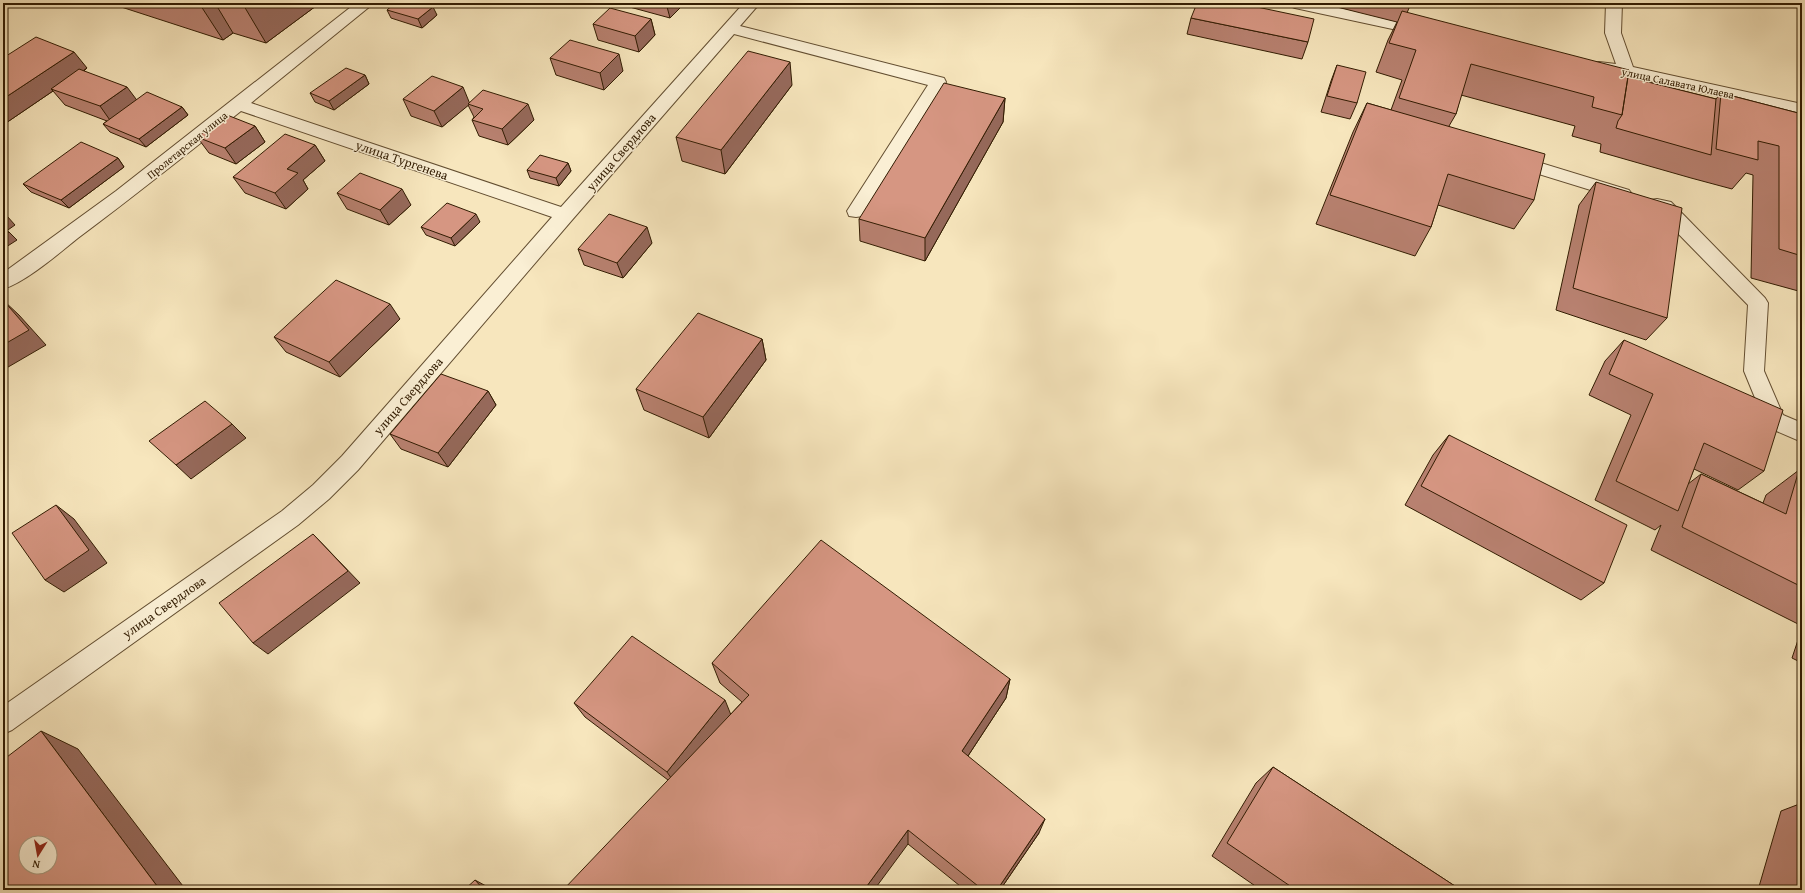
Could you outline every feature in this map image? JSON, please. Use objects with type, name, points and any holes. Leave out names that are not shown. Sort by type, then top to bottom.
[{"type":"street","name":"Пролетарская улица","points":[[3,282],[134,188],[307,48],[366,3]]},
{"type":"street","name":"улица Свердлова","points":[[3,721],[283,522],[321,492],[350,463],[565,215],[752,3]]},
{"type":"street","points":[[1295,3],[1441,34]]},
{"type":"street","points":[[1614,3],[1613,33],[1626,71]]},
{"type":"street","points":[[730,28],[945,84],[856,211]]},
{"type":"street","name":"улица Салавата Юлаева","points":[[1588,66],[1626,71],[1802,109]]},
{"type":"street","name":"улица Тургенева","points":[[238,104],[565,215]]},
{"type":"street","points":[[1496,155],[1664,207],[1758,303],[1754,371],[1775,421],[1802,433]]},
{"type":"building","points":[[235,3],[248,3],[244,6]]},
{"type":"building","points":[[395,3],[422,3],[433,7],[418,19],[387,10]]},
{"type":"building","points":[[1197,3],[1238,3],[1314,19],[1308,42],[1191,18]]},
{"type":"building","points":[[1393,3],[1411,3],[1410,7]]},
{"type":"building","points":[[610,8],[651,19],[635,36],[593,24]]},
{"type":"building","points":[[1402,11],[1629,70],[1622,115],[1592,107],[1594,97],[1471,64],[1456,114],[1399,98],[1416,50],[1389,43]]},
{"type":"building","points":[[36,37],[74,52],[3,99],[3,58]]},
{"type":"building","points":[[570,40],[619,54],[600,73],[550,58]]},
{"type":"building","points":[[748,51],[790,62],[721,150],[676,137]]},
{"type":"building","points":[[1337,65],[1366,72],[1357,103],[1327,96]]},
{"type":"building","points":[[346,68],[365,75],[329,101],[310,93]]},
{"type":"building","points":[[79,69],[127,87],[100,106],[51,89]]},
{"type":"building","points":[[432,76],[463,87],[434,111],[403,99]]},
{"type":"building","points":[[1628,77],[1716,99],[1711,155],[1616,128],[1622,115]]},
{"type":"building","points":[[944,83],[1005,98],[925,238],[859,219]]},
{"type":"building","points":[[483,90],[528,104],[502,129],[472,120],[483,109],[468,104]]},
{"type":"building","points":[[147,92],[182,107],[139,139],[103,124]]},
{"type":"building","points":[[1721,93],[1802,114],[1802,256],[1779,249],[1779,146],[1758,141],[1758,160],[1716,149]]},
{"type":"building","points":[[1367,103],[1545,154],[1534,200],[1448,174],[1431,227],[1330,195]]},
{"type":"building","points":[[227,115],[255,126],[225,148],[197,137]]},
{"type":"building","points":[[285,134],[315,145],[287,169],[298,173],[275,193],[233,177]]},
{"type":"building","points":[[81,142],[118,158],[61,200],[23,184]]},
{"type":"building","points":[[540,155],[568,163],[556,178],[527,170]]},
{"type":"building","points":[[360,173],[402,189],[380,210],[337,193]]},
{"type":"building","points":[[1596,182],[1682,208],[1667,318],[1573,288]]},
{"type":"building","points":[[447,203],[476,214],[451,238],[421,227]]},
{"type":"building","points":[[609,214],[647,227],[617,263],[578,249]]},
{"type":"building","points":[[3,228],[9,232],[3,236]]},
{"type":"building","points":[[336,280],[390,304],[329,362],[274,337]]},
{"type":"building","points":[[3,300],[29,330],[3,345]]},
{"type":"building","points":[[698,313],[762,339],[703,417],[636,389]]},
{"type":"building","points":[[1624,340],[1783,410],[1764,471],[1704,443],[1678,511],[1616,481],[1653,394],[1609,374]]},
{"type":"building","points":[[441,374],[488,391],[438,453],[390,434]]},
{"type":"building","points":[[205,401],[232,424],[176,465],[149,441]]},
{"type":"building","points":[[1449,435],[1627,525],[1604,583],[1421,486]]},
{"type":"building","points":[[1799,470],[1802,471],[1802,587],[1682,527],[1701,474],[1786,514]]},
{"type":"building","points":[[56,505],[89,550],[45,580],[12,533]]},
{"type":"building","points":[[313,534],[348,571],[253,643],[219,603]]},
{"type":"building","points":[[821,540],[1010,679],[962,751],[1045,819],[997,890],[983,890],[908,830],[864,890],[563,890],[749,695],[712,663]]},
{"type":"building","points":[[632,636],[725,700],[667,772],[574,703]]},
{"type":"building","points":[[41,731],[160,890],[8,890],[3,883],[3,760]]},
{"type":"building","points":[[1273,767],[1461,890],[1296,890],[1227,843]]},
{"type":"building","points":[[1802,873],[1802,890],[1797,890]]},
{"type":"building","points":[[475,880],[484,890],[464,890]]}]
